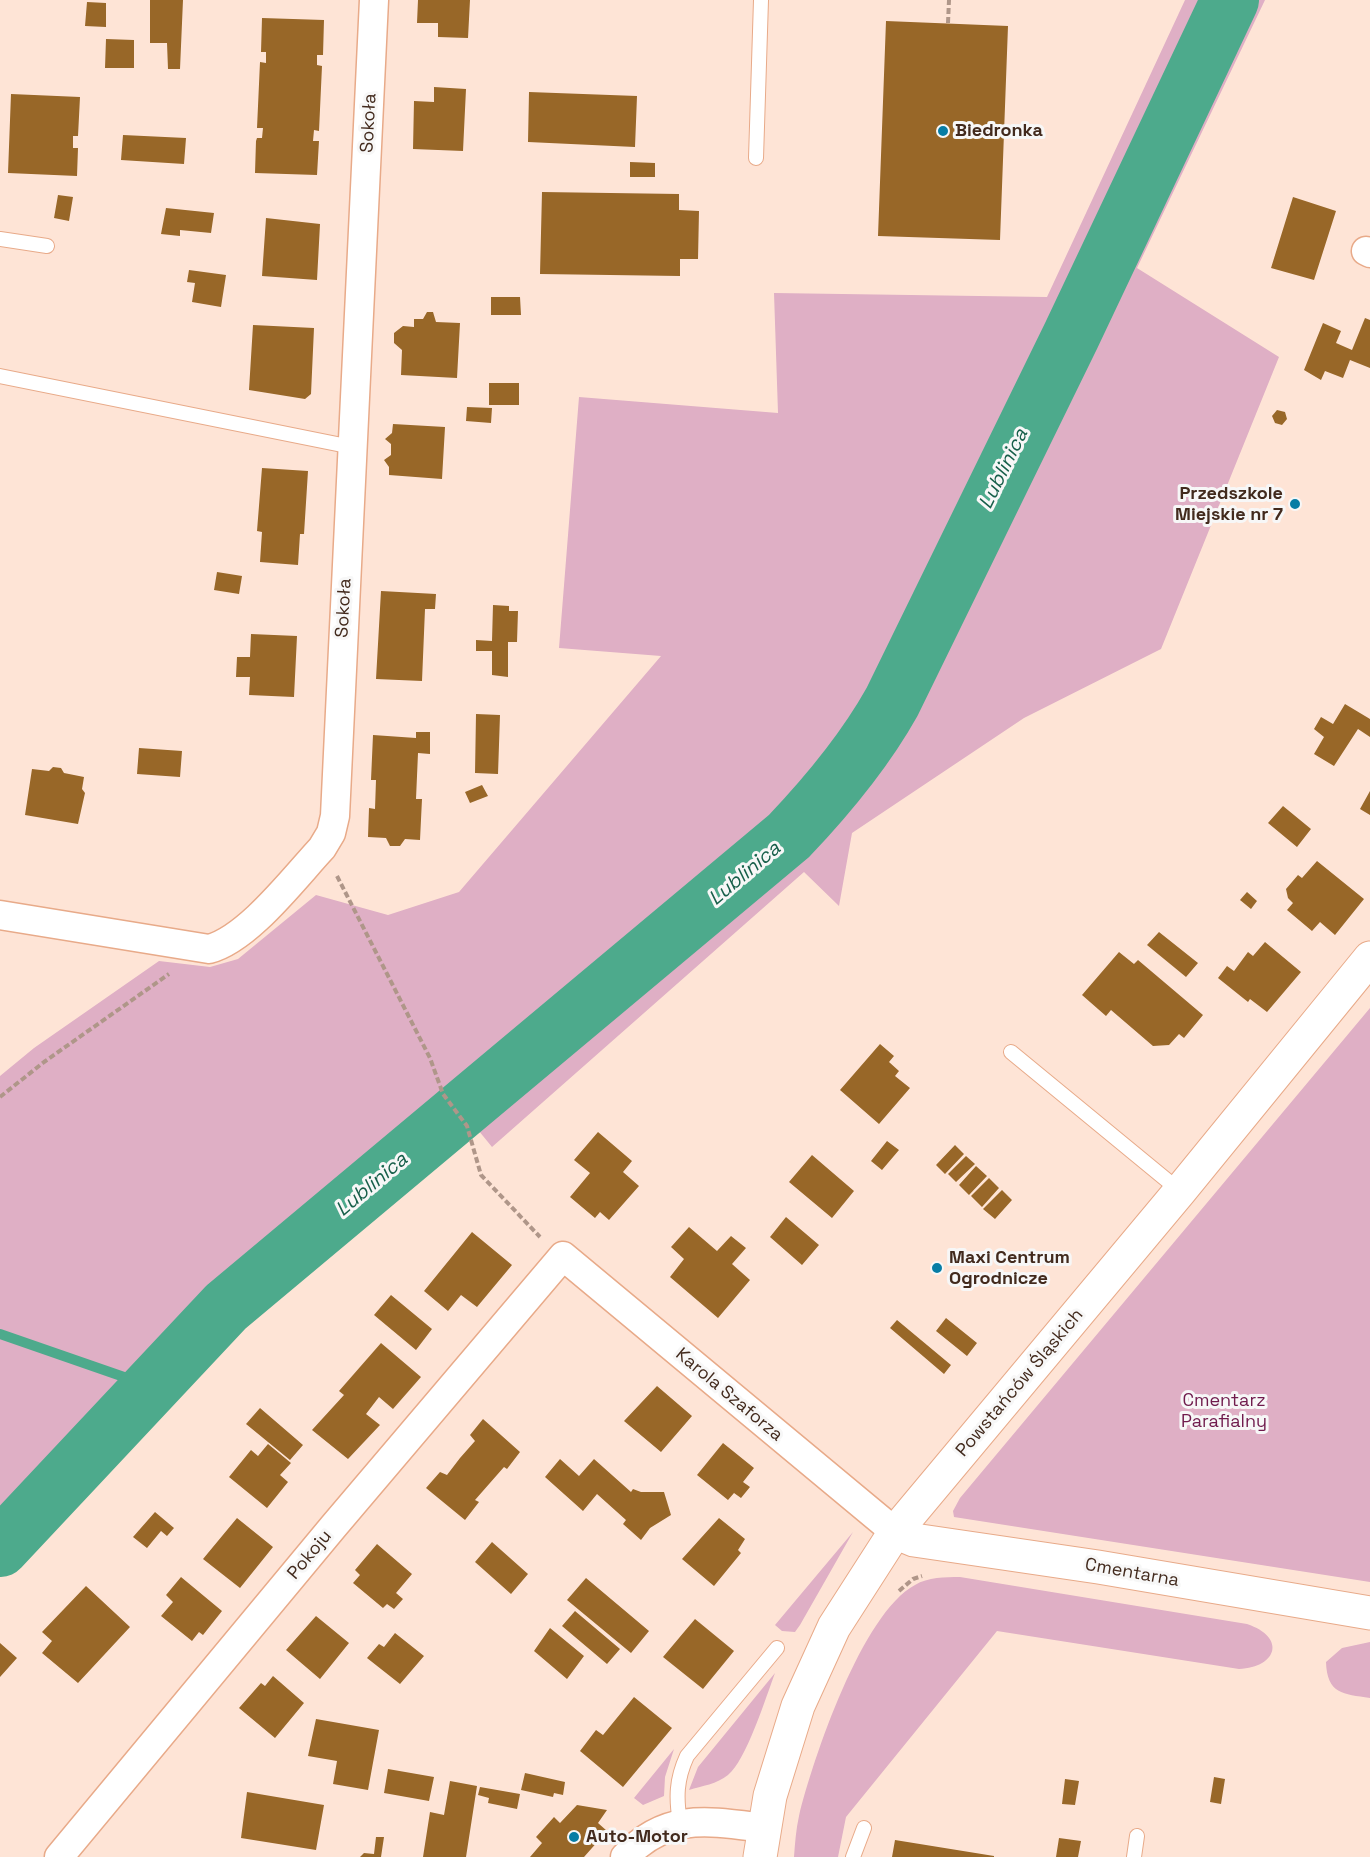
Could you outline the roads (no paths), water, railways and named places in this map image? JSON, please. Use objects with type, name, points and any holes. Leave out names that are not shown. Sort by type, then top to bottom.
[{"type":"main road","name":"Powstańców Śląskich","points":[[762,1843],[778,1766],[818,1660],[834,1627],[895,1532],[1180,1191],[1370,958]]},
{"type":"main road","name":"Cmentarna","points":[[895,1532],[914,1540],[1098,1567],[1370,1613]]},
{"type":"street","name":"Sokoła","points":[[0,915],[192,948],[209,949],[222,946],[247,928],[322,848],[331,833],[335,816],[374,0]]},
{"type":"street","name":"Karola Szaforza","points":[[563,1257],[895,1532]]},
{"type":"street","name":"Pokoju","points":[[59,1857],[333,1527],[563,1257]]},
{"type":"street","points":[[625,1857],[638,1843],[657,1830],[680,1823],[714,1821],[762,1843]]},
{"type":"lane","points":[[756,158],[761,0]]},
{"type":"lane","points":[[0,239],[47,246]]},
{"type":"lane","points":[[0,376],[352,447]]},
{"type":"lane","points":[[1011,1052],[1180,1191]]},
{"type":"lane","points":[[680,1823],[676,1791],[679,1774],[687,1756],[777,1648]]},
{"type":"lane","points":[[853,1857],[864,1828]]},
{"type":"lane","points":[[1134,1857],[1137,1836]]},
{"type":"waterway","name":"Lublinica","points":[[0,1548],[226,1307],[789,836],[845,772],[870,738],[892,702],[1071,336],[1230,0]]},
{"type":"waterway","points":[[0,1334],[150,1386]]},
{"type":"place","name":"Biedronka","points":[[943,131]]},
{"type":"place","name":"Przedszkole Miejskie nr 7","points":[[1295,504]]},
{"type":"place","name":"Maxi Centrum Ogrodnicze","points":[[937,1268]]},
{"type":"place","name":"Auto-Motor","points":[[574,1837]]},
{"type":"park label","name":"Cmentarz Parafialny","points":[[1224,1411]]}]
